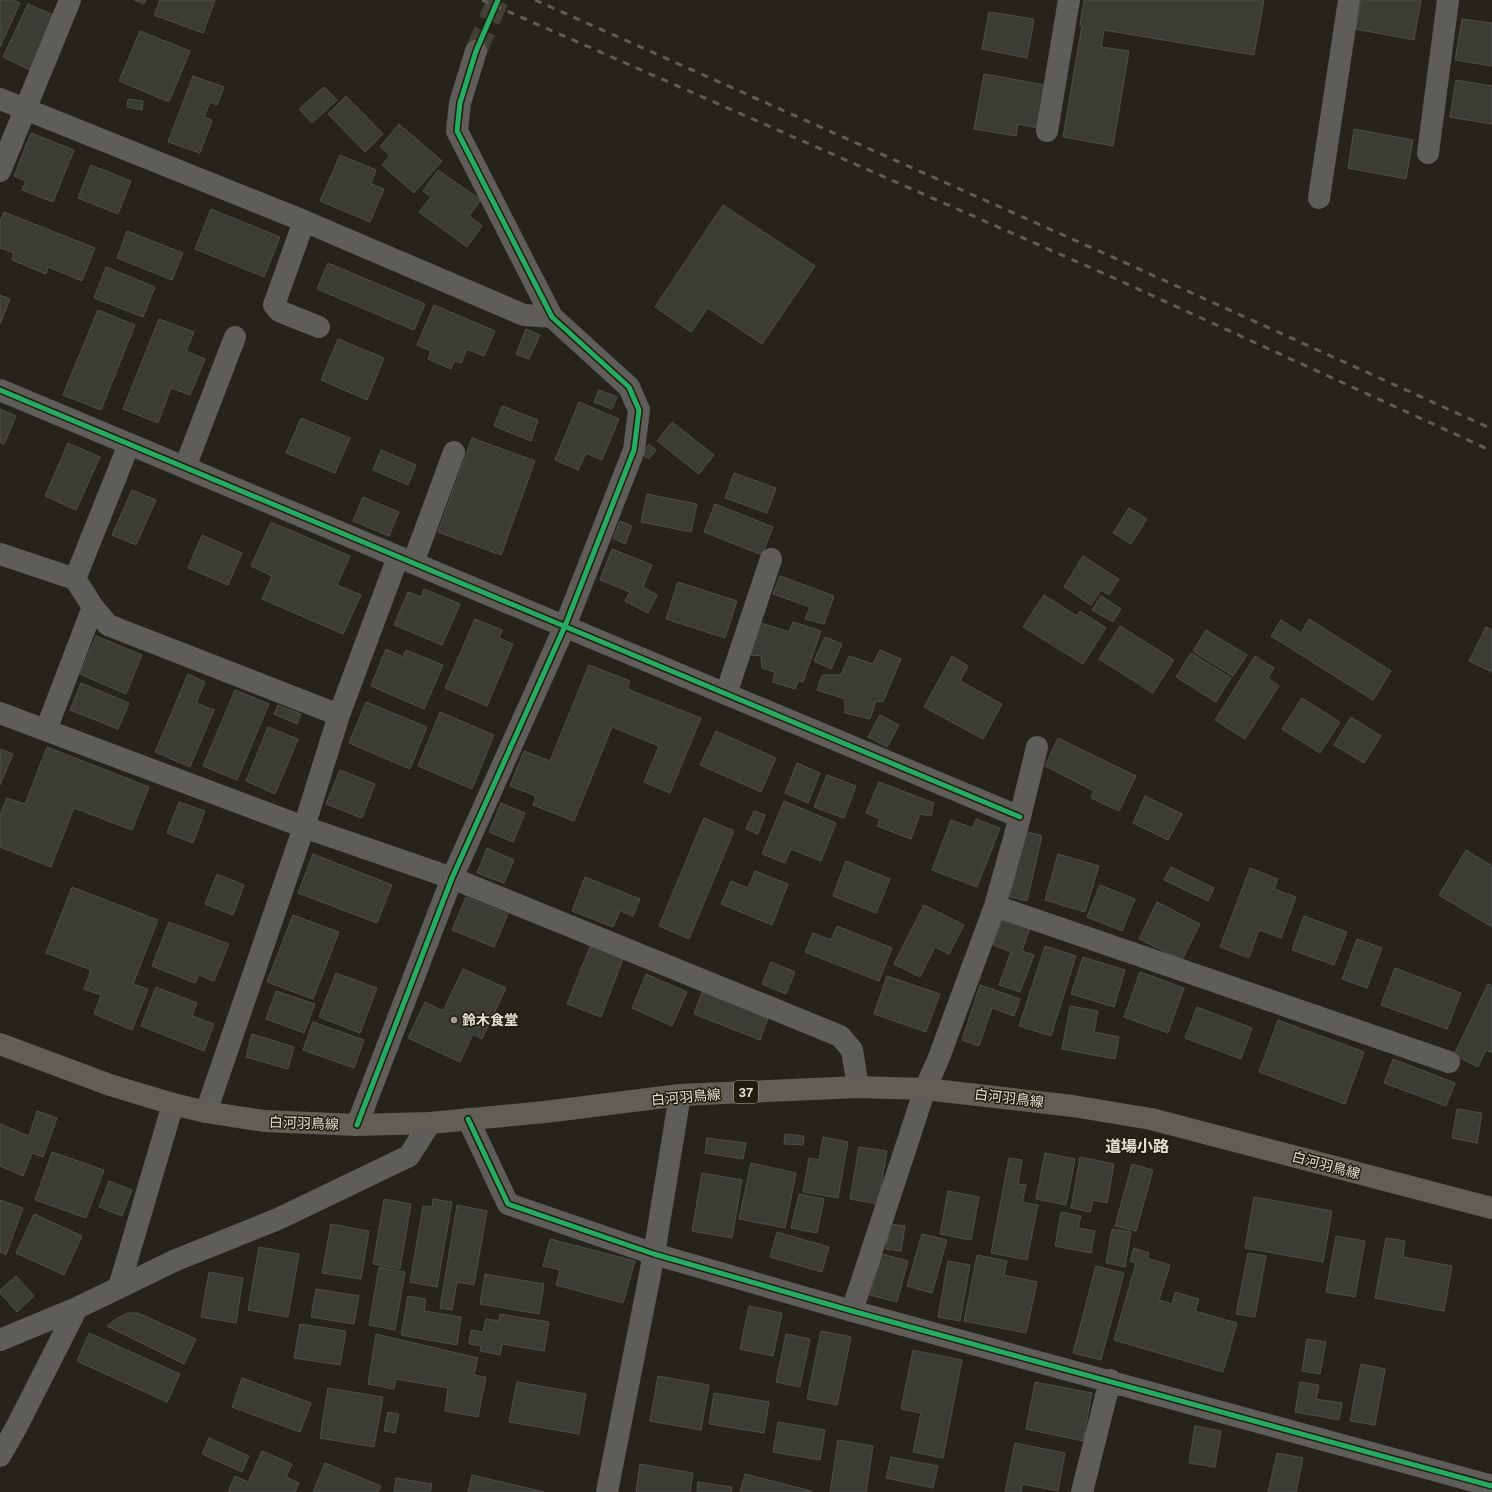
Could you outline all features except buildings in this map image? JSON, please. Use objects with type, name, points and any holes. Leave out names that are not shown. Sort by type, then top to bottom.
[{"type":"main road","name":"白河羽鳥線","points":[[0,1044],[110,1085],[173,1104],[206,1112],[264,1121],[357,1125],[430,1123],[545,1112],[680,1095],[858,1086],[925,1089],[1073,1106],[1151,1119],[1492,1208]]},
{"type":"street","points":[[0,171],[70,0]]},
{"type":"street","points":[[1047,131],[1069,0]]},
{"type":"street","points":[[1319,198],[1349,0]]},
{"type":"street","points":[[1428,153],[1448,0]]},
{"type":"street","points":[[357,1125],[452,878],[565,626],[634,450],[639,410],[629,387],[552,317],[457,131],[460,103],[476,51]]},
{"type":"street","points":[[0,99],[304,221],[524,314],[552,317]]},
{"type":"street","points":[[304,221],[274,305],[279,311],[319,327]]},
{"type":"street","points":[[185,467],[235,337]]},
{"type":"street","points":[[0,390],[1020,817]]},
{"type":"street","points":[[75,579],[129,444]]},
{"type":"street","points":[[206,1112],[304,827],[339,715],[454,452]]},
{"type":"street","points":[[0,554],[75,579],[93,607],[108,625],[339,715]]},
{"type":"street","points":[[726,694],[771,559]]},
{"type":"street","points":[[46,730],[93,607]]},
{"type":"street","points":[[0,713],[304,827],[452,878],[840,1036],[852,1050],[858,1086]]},
{"type":"street","points":[[852,1311],[925,1089],[938,1060],[995,906],[1020,817],[1037,747]]},
{"type":"street","points":[[995,906],[1449,1062]]},
{"type":"street","points":[[607,1492],[654,1254],[680,1095]]},
{"type":"street","points":[[119,1287],[173,1104]]},
{"type":"street","points":[[468,1120],[508,1204],[654,1254],[852,1311],[1110,1380],[1492,1486]]},
{"type":"street","points":[[2,1337],[77,1308],[176,1260],[278,1219],[409,1156],[430,1123]]},
{"type":"street","points":[[0,1456],[17,1426],[77,1308]]},
{"type":"street","points":[[1082,1492],[1110,1380]]},
{"type":"tunnel","points":[[476,51],[498,0]]},
{"type":"railway","points":[[482,0],[1105,274],[1492,451]]},
{"type":"railway","points":[[535,0],[1108,255],[1492,429]]},
{"type":"cycle path","points":[[357,1125],[452,878],[565,626],[634,450],[639,410],[629,387],[552,317],[457,131],[460,103],[476,51],[498,0]]},
{"type":"cycle path","points":[[0,390],[1020,817]]},
{"type":"cycle path","points":[[468,1119],[508,1204],[654,1254],[852,1311],[1492,1486]]},
{"type":"place","name":"鈴木食堂","points":[[454,1020]]},
{"type":"district","name":"道場小路","points":[[1137,1146]]}]
